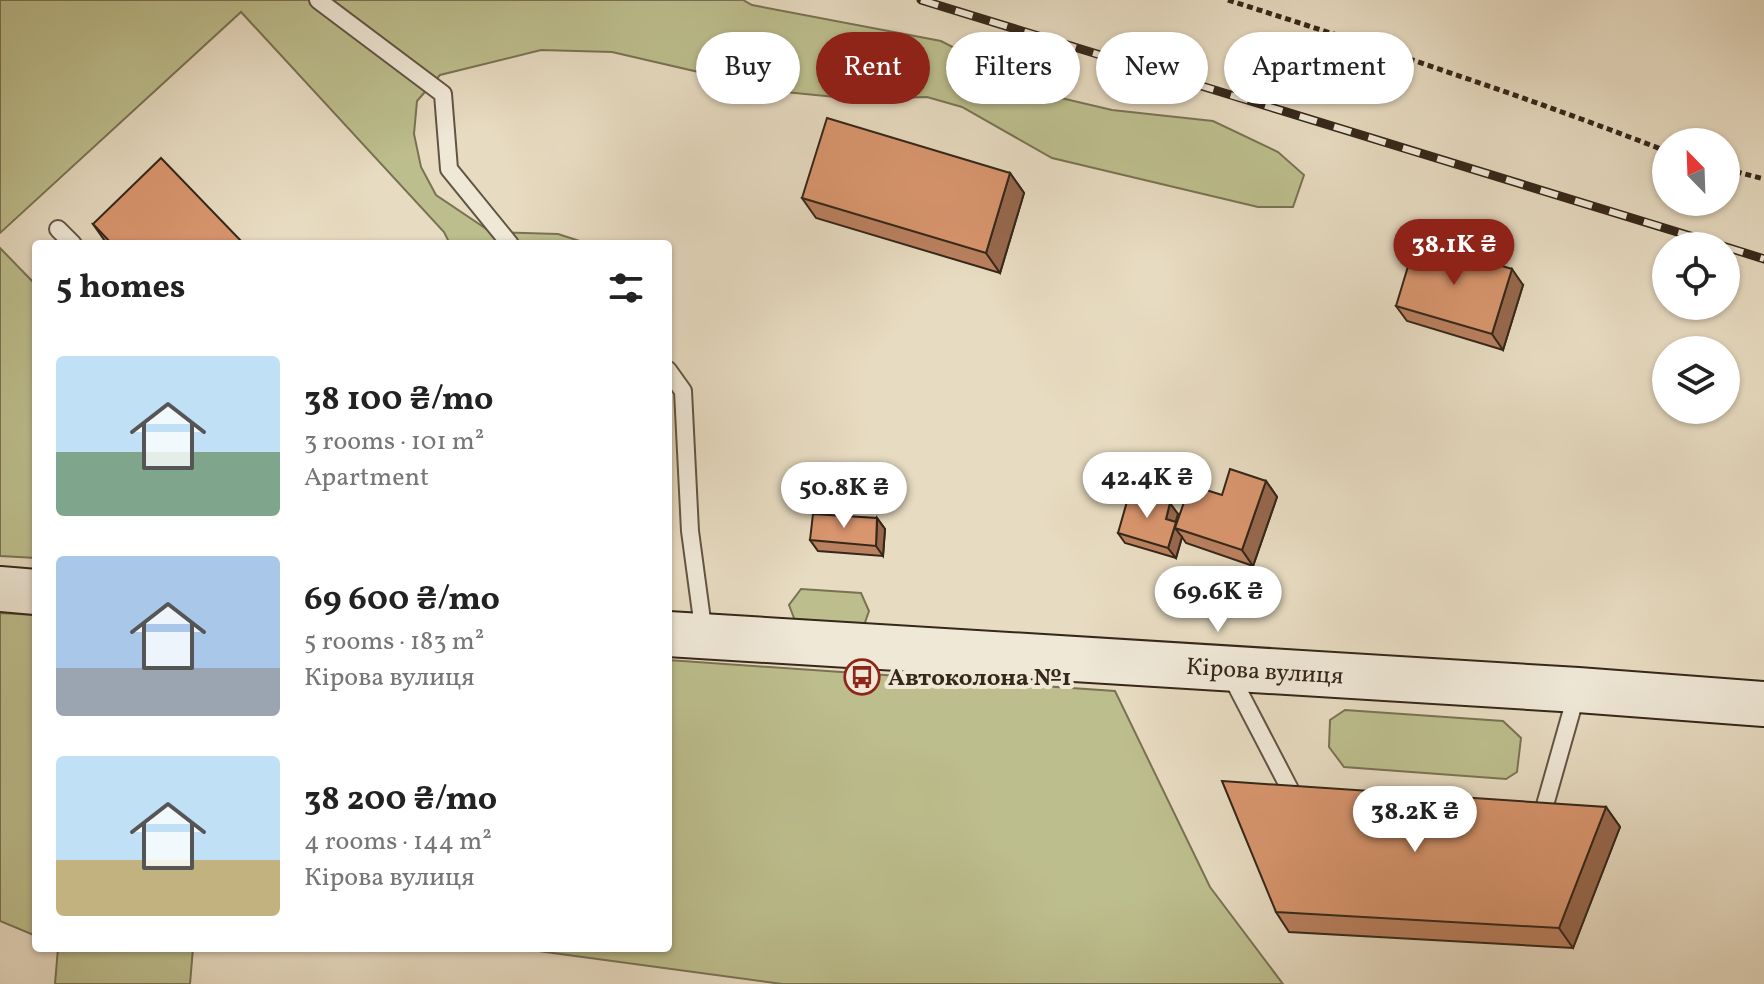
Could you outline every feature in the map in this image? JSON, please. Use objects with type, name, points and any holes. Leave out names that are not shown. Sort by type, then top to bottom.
[{"type":"street","points":[[0,589],[32,592]]},
{"type":"street","name":"Кірова вулиця","points":[[686,635],[1764,704]]},
{"type":"lane","points":[[318,0],[443,94],[449,169],[507,240]]},
{"type":"lane","points":[[58,229],[69,240]]},
{"type":"lane","points":[[672,376],[683,391],[690,531],[686,635]]},
{"type":"lane","points":[[1227,669],[1294,797],[1310,798]]},
{"type":"lane","points":[[1512,810],[1543,812],[1578,690]]},
{"type":"path","points":[[1228,0],[1466,78],[1652,146]]},
{"type":"path","points":[[1740,173],[1764,179]]},
{"type":"green space","points":[[0,0],[743,0],[752,5],[894,32],[816,32],[816,95],[800,93],[800,32],[696,32],[696,71],[612,52],[541,50],[440,75],[417,101],[414,134],[421,167],[436,195],[491,232],[558,234],[577,240],[448,240],[444,232],[241,12],[0,233]]},
{"type":"green space","points":[[930,39],[946,44],[946,102],[930,98]]},
{"type":"green space","points":[[1080,102],[1112,110],[1213,121],[1278,152],[1304,175],[1293,207],[1258,207],[1052,158],[952,104]]},
{"type":"green space","points":[[0,248],[32,281],[32,558],[0,556]]},
{"type":"green space","points":[[801,589],[861,593],[869,611],[862,631],[797,626],[789,605]]},
{"type":"green space","points":[[0,613],[32,615],[32,934],[0,921]]},
{"type":"green space","points":[[672,660],[1115,691],[1210,887],[1283,984],[782,984],[546,952],[672,952]]},
{"type":"green space","points":[[1345,710],[1503,721],[1521,738],[1517,772],[1506,779],[1344,767],[1329,747],[1330,720]]},
{"type":"green space","points":[[58,952],[193,952],[190,984],[55,984]]},
{"type":"building","points":[[827,118],[1010,173],[986,253],[802,198]]},
{"type":"building","points":[[161,158],[240,240],[108,240],[93,224]]},
{"type":"building","points":[[1416,240],[1512,269],[1492,334],[1396,306]]},
{"type":"building","points":[[1230,469],[1266,481],[1242,550],[1175,528],[1190,485],[1222,495]]},
{"type":"building","points":[[1130,491],[1170,503],[1166,519],[1176,522],[1168,548],[1118,533]]},
{"type":"building","points":[[813,514],[877,518],[876,546],[810,540]]},
{"type":"building","points":[[1222,781],[1606,807],[1559,928],[1276,912]]},
{"type":"railway","points":[[921,0],[1677,232]]},
{"type":"railway","points":[[1740,251],[1764,259]]},
{"type":"place","name":"Автоколона №1","points":[[862,677]]}]
